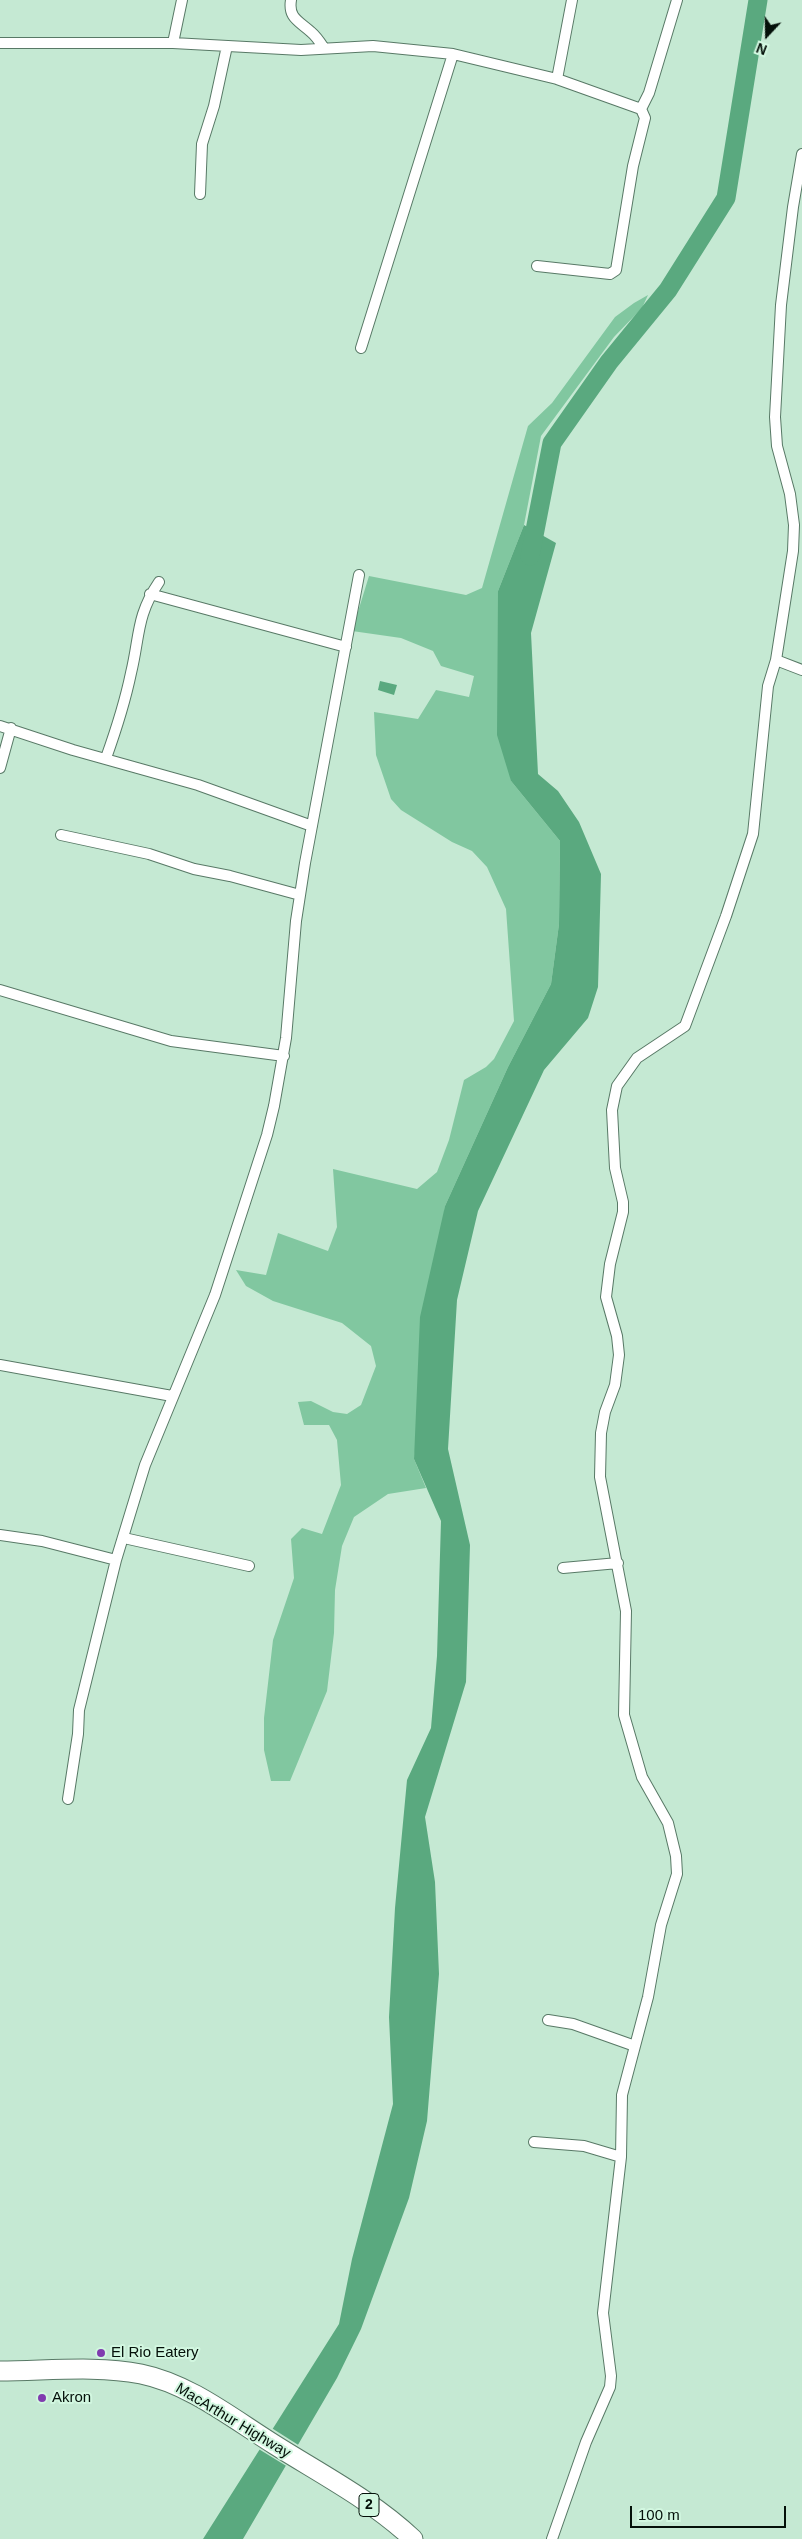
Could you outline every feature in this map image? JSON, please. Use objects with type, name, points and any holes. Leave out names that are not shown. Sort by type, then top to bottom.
[{"type":"highway","name":"MacArthur Highway","points":[[0,2371],[118,2371],[141,2374],[162,2380],[181,2388],[236,2420],[323,2474],[388,2517],[413,2539]]},
{"type":"street","points":[[173,43],[182,0]]},
{"type":"street","points":[[291,0],[290,8],[295,20],[313,33],[324,48]]},
{"type":"street","points":[[557,79],[572,0]]},
{"type":"street","points":[[641,109],[649,93],[677,0]]},
{"type":"street","points":[[0,43],[173,43],[301,50],[374,46],[453,54],[557,79],[641,109],[645,118],[633,166],[616,270],[610,274],[537,266]]},
{"type":"street","points":[[200,194],[202,144],[214,106],[227,46]]},
{"type":"street","points":[[361,348],[453,54]]},
{"type":"street","points":[[552,2539],[586,2442],[610,2387],[611,2376],[604,2313],[621,2157],[622,2095],[648,1997],[661,1925],[674,1883],[677,1865],[668,1823],[642,1777],[624,1715],[626,1611],[603,1494],[600,1460],[601,1433],[615,1385],[619,1355],[618,1336],[606,1297],[610,1264],[623,1212],[623,1202],[614,1168],[612,1137],[614,1093],[637,1058],[685,1026],[726,916],[753,834],[768,686],[776,660],[792,560],[794,526],[790,494],[777,446],[775,417],[782,305],[793,207],[802,154]]},
{"type":"street","points":[[68,1799],[78,1734],[79,1710],[116,1560],[145,1466],[172,1396],[205,1320],[241,1218],[267,1135],[284,1056],[300,896],[359,575]]},
{"type":"street","points":[[106,758],[121,715],[132,671],[142,612],[150,594],[159,582]]},
{"type":"street","points":[[150,594],[346,647]]},
{"type":"street","points":[[776,660],[802,670]]},
{"type":"street","points":[[0,726],[11,728],[73,750],[198,785],[312,826]]},
{"type":"street","points":[[0,768],[11,728]]},
{"type":"street","points":[[61,836],[149,854],[194,869],[230,876],[300,896]]},
{"type":"street","points":[[0,990],[171,1041],[284,1056]]},
{"type":"street","points":[[0,1365],[172,1396]]},
{"type":"street","points":[[0,1535],[42,1541],[116,1560]]},
{"type":"street","points":[[124,1538],[249,1566]]},
{"type":"street","points":[[563,1568],[618,1563]]},
{"type":"street","points":[[548,2020],[573,2024],[635,2046]]},
{"type":"street","points":[[534,2142],[584,2146],[621,2157]]},
{"type":"shaded area","points":[[648,295],[642,308],[614,337],[541,436],[524,525],[498,591],[511,781],[560,841],[559,924],[551,984],[508,1067],[445,1206],[414,1459],[426,1488],[388,1494],[354,1517],[342,1546],[335,1590],[334,1633],[327,1691],[290,1781],[271,1781],[264,1750],[264,1718],[273,1640],[294,1578],[291,1539],[302,1528],[322,1534],[341,1485],[337,1440],[329,1425],[304,1425],[298,1402],[311,1401],[333,1412],[347,1414],[361,1405],[376,1366],[371,1346],[342,1323],[273,1301],[246,1286],[236,1270],[266,1275],[278,1233],[328,1251],[337,1227],[333,1169],[417,1189],[437,1172],[449,1140],[464,1080],[486,1067],[494,1059],[514,1021],[506,909],[487,867],[472,851],[452,842],[401,810],[391,799],[376,755],[374,712],[418,719],[436,690],[469,697],[474,676],[441,666],[433,651],[401,638],[352,631],[369,576],[466,595],[482,588],[528,426],[552,403],[615,317]]},
{"type":"shaded area","points":[[524,525],[556,543],[531,633],[538,774],[558,791],[579,822],[601,874],[598,987],[588,1018],[544,1070],[478,1211],[457,1300],[448,1449],[470,1545],[466,1682],[425,1817],[435,1882],[439,1974],[427,2121],[409,2198],[361,2329],[337,2378],[243,2539],[203,2539],[339,2324],[352,2259],[393,2104],[389,2017],[395,1908],[407,1780],[431,1728],[437,1656],[441,1521],[414,1459],[420,1317],[445,1206],[508,1067],[551,984],[559,924],[560,841],[511,781],[497,735],[498,591]]},
{"type":"shaded area","points":[[380,681],[397,685],[394,695],[378,690]]},
{"type":"pier","points":[[270,2427],[300,2446],[288,2467],[257,2448]]},
{"type":"waterway","points":[[530,556],[552,443],[609,362],[668,290],[726,198],[758,0]]},
{"type":"place","name":"El Rio Eatery","points":[[101,2353]]},
{"type":"place","name":"Akron","points":[[42,2398]]}]
